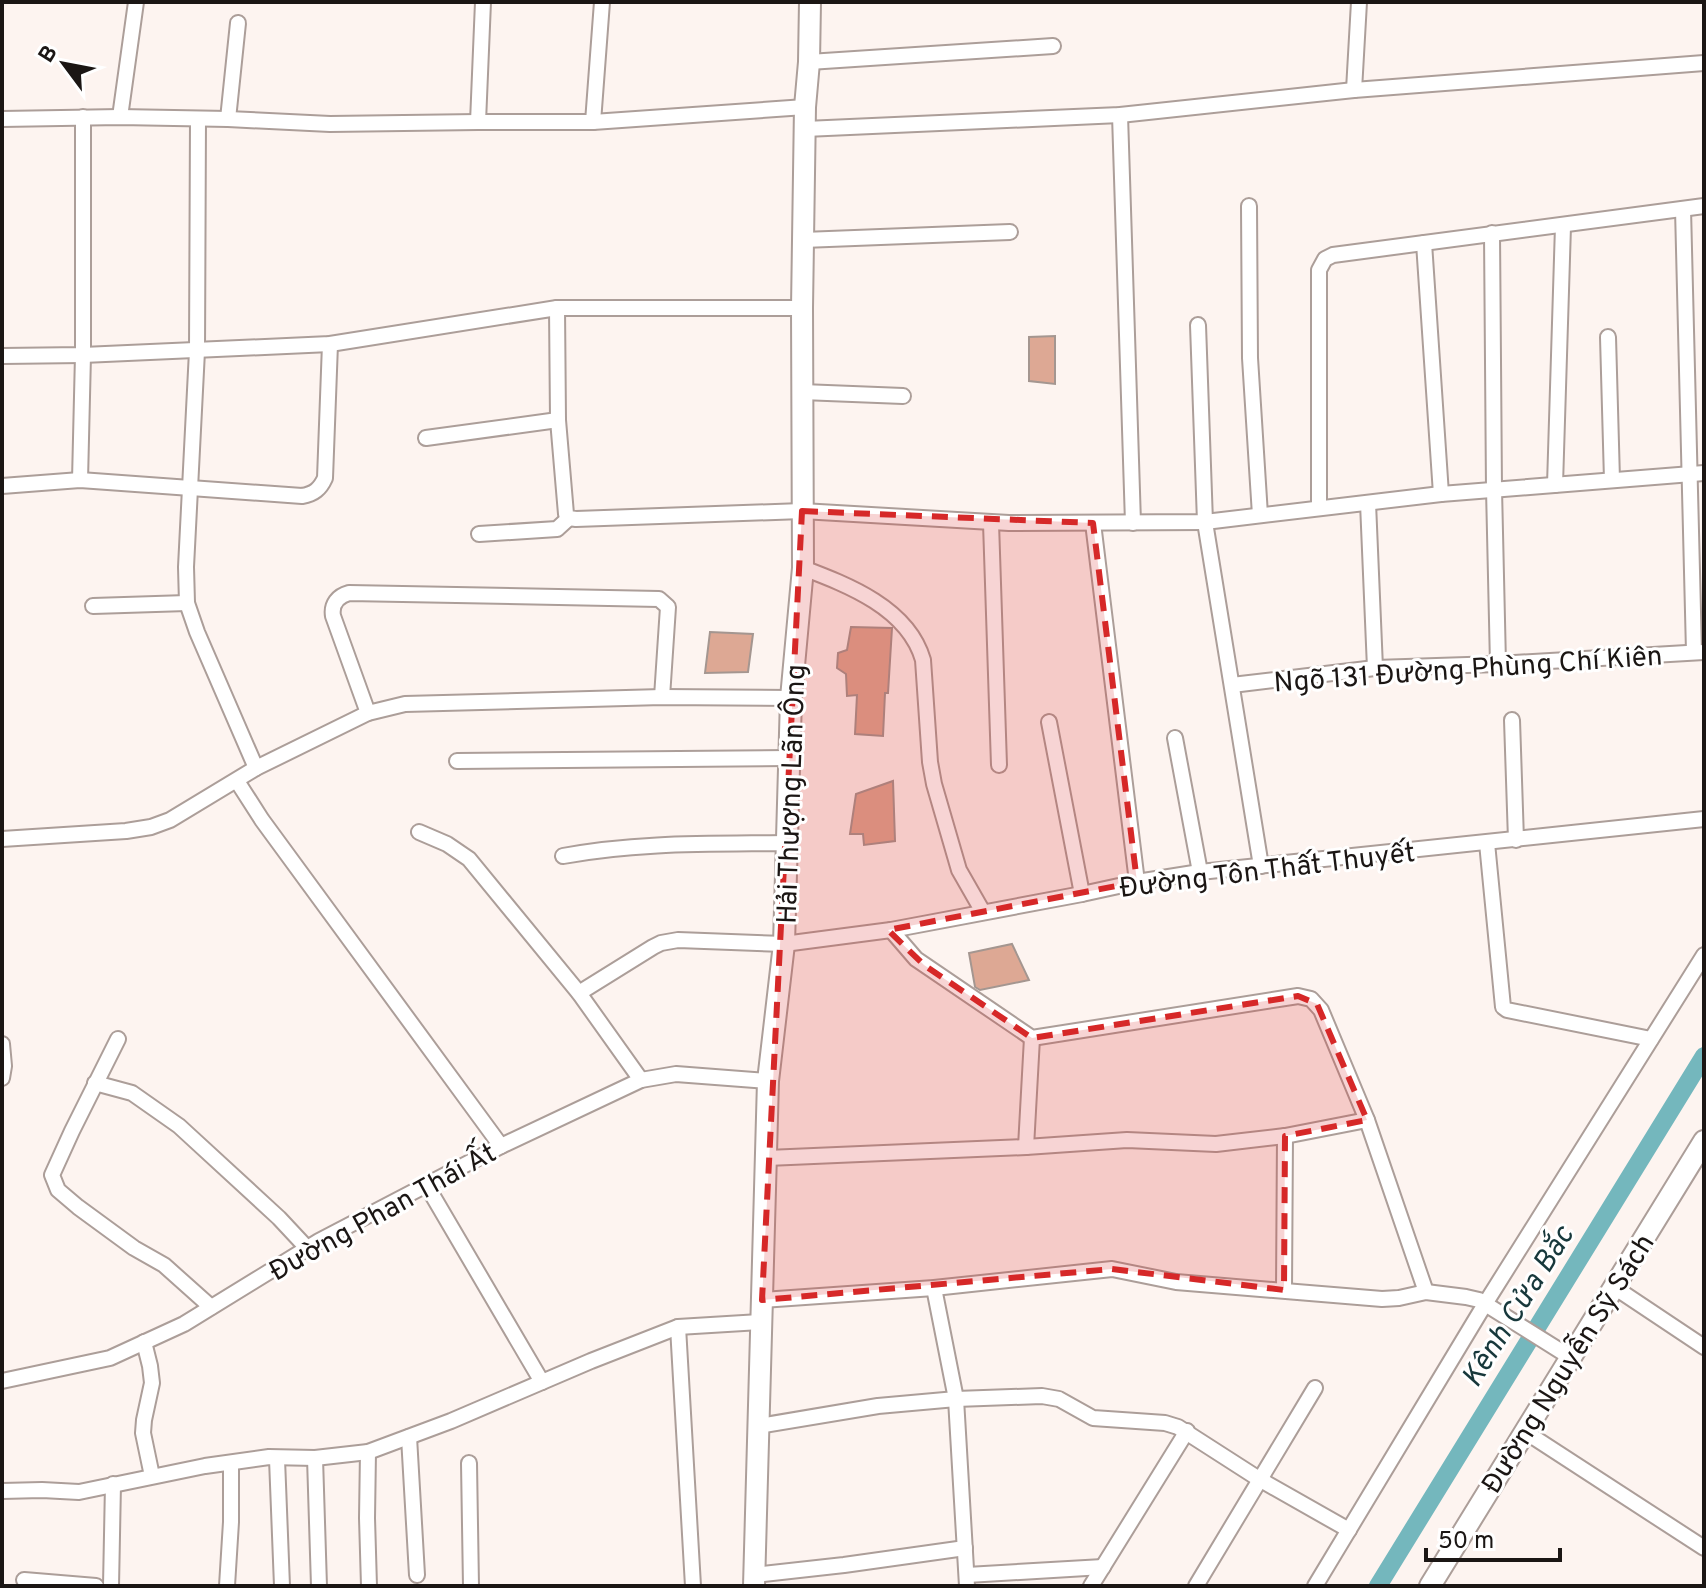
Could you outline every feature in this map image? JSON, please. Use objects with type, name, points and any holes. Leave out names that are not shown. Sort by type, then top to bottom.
[{"type":"street","points":[[120,117],[136,2]]},
{"type":"street","points":[[478,122],[483,2]]},
{"type":"street","points":[[593,122],[602,2]]},
{"type":"street","name":"Hải Thượng Lãn Ông","points":[[754,1580],[768,1081],[784,944],[791,698],[803,568],[802,308],[810,2]]},
{"type":"street","points":[[1354,90],[1359,2]]},
{"type":"street","points":[[228,119],[238,23]]},
{"type":"street","points":[[809,62],[1053,46]]},
{"type":"street","points":[[805,129],[1120,115],[1354,90],[1704,63]]},
{"type":"street","points":[[2,119],[120,117],[330,124],[593,122],[805,107]]},
{"type":"street","points":[[1120,115],[1133,523]]},
{"type":"street","points":[[80,480],[83,117]]},
{"type":"street","points":[[198,119],[197,351],[186,567],[187,603],[256,768]]},
{"type":"street","points":[[1249,206],[1250,358],[1260,515]]},
{"type":"street","points":[[1319,508],[1319,270],[1322,262],[1333,255],[1704,206]]},
{"type":"street","points":[[1683,209],[1697,473],[1699,652]]},
{"type":"street","points":[[1555,485],[1563,226]]},
{"type":"street","points":[[803,240],[1010,232]]},
{"type":"street","points":[[1492,233],[1498,664]]},
{"type":"street","points":[[1424,243],[1441,494]]},
{"type":"street","points":[[2,356],[330,344],[557,308],[802,308]]},
{"type":"street","points":[[557,308],[558,420],[566,514],[569,518]]},
{"type":"street","points":[[1198,325],[1205,522],[1261,866]]},
{"type":"street","points":[[1608,337],[1612,480]]},
{"type":"street","points":[[2,486],[80,480],[302,496],[314,492],[326,472],[330,344]]},
{"type":"street","points":[[802,392],[903,396]]},
{"type":"street","points":[[426,438],[558,420]]},
{"type":"street","points":[[479,534],[557,529],[569,518],[802,511],[991,523],[1205,522],[1441,494],[1697,473]]},
{"type":"street","points":[[1368,503],[1375,668]]},
{"type":"street","points":[[991,523],[999,765]]},
{"type":"street","points":[[1093,523],[1137,882]]},
{"type":"street","points":[[803,568],[854,589],[872,600],[903,624],[918,643],[923,660],[930,762],[936,795],[959,870],[983,912]]},
{"type":"street","points":[[368,713],[332,611],[336,601],[349,593],[659,599],[668,607],[662,697]]},
{"type":"street","points":[[93,606],[187,603]]},
{"type":"street","name":"Ngõ 131 Đường Phùng Chí Kiên","points":[[1232,685],[1375,668],[1699,652]]},
{"type":"street","points":[[2,839],[151,827],[170,820],[256,768],[368,713],[396,706],[662,697],[791,698]]},
{"type":"street","points":[[1512,720],[1516,840]]},
{"type":"street","points":[[1049,722],[1082,894]]},
{"type":"street","points":[[1175,738],[1200,872]]},
{"type":"street","points":[[457,761],[788,758]]},
{"type":"street","points":[[237,781],[262,820],[501,1146]]},
{"type":"street","name":"Đường Tôn Thất Thuyết","points":[[579,993],[661,943],[678,940],[784,944],[891,930],[1200,872],[1704,819]]},
{"type":"street","points":[[419,832],[447,844],[469,859],[579,993],[641,1080]]},
{"type":"street","points":[[563,856],[629,846],[787,843]]},
{"type":"street","points":[[1487,843],[1503,1007],[1651,1039]]},
{"type":"street","points":[[891,930],[924,965],[1032,1038],[1298,996],[1305,996],[1317,1004],[1367,1120],[1426,1292]]},
{"type":"street","points":[[1315,1586],[1485,1304],[1704,955]]},
{"type":"street","points":[[1026,1147],[1032,1038]]},
{"type":"street","points":[[118,1039],[52,1175],[58,1190],[134,1248],[164,1265],[211,1307]]},
{"type":"street","points":[[2,1044],[2,1078]]},
{"type":"street","name":"Đường Phan Thái Ất","points":[[2,1381],[110,1358],[184,1324],[307,1248],[501,1146],[641,1080],[676,1074],[768,1081]]},
{"type":"street","points":[[95,1083],[132,1093],[179,1126],[307,1248]]},
{"type":"street","points":[[767,1158],[1127,1140],[1216,1144],[1285,1136],[1367,1120]]},
{"type":"street","points":[[1284,1290],[1285,1136]]},
{"type":"street","name":"Đường Nguyễn Sỹ Sách","points":[[1430,1586],[1704,1141]]},
{"type":"street","points":[[427,1186],[542,1382]]},
{"type":"street","points":[[762,1300],[934,1288],[1112,1269],[1176,1282],[1382,1299],[1426,1292],[1466,1297],[1485,1304],[1570,1357]]},
{"type":"street","points":[[1614,1287],[1704,1347]]},
{"type":"street","points":[[934,1288],[956,1399],[967,1580],[1103,1567]]},
{"type":"street","points":[[2,1491],[79,1492],[152,1476],[269,1457],[315,1458],[368,1452],[678,1327],[760,1322]]},
{"type":"street","points":[[678,1327],[693,1586]]},
{"type":"street","points":[[144,1342],[152,1383],[143,1433],[152,1476]]},
{"type":"street","points":[[1196,1586],[1315,1388]]},
{"type":"street","points":[[759,1426],[850,1409],[956,1399],[1050,1397],[1093,1418],[1165,1423],[1187,1431],[1259,1479],[1349,1530]]},
{"type":"street","points":[[1091,1586],[1187,1431]]},
{"type":"street","points":[[1524,1431],[1704,1548]]},
{"type":"street","points":[[409,1437],[417,1575]]},
{"type":"street","points":[[368,1452],[369,1586]]},
{"type":"street","points":[[315,1458],[319,1586]]},
{"type":"street","points":[[277,1459],[282,1586]]},
{"type":"street","points":[[227,1586],[231,1463]]},
{"type":"street","points":[[469,1463],[471,1586]]},
{"type":"street","points":[[111,1586],[113,1484]]},
{"type":"street","points":[[754,1580],[965,1548]]},
{"type":"street","points":[[24,1580],[96,1586]]},
{"type":"highlighted area","points":[[802,511],[1093,523],[1137,882],[888,930],[924,965],[1032,1038],[1298,996],[1317,1004],[1367,1120],[1285,1136],[1284,1290],[1112,1269],[762,1300]]},
{"type":"building","points":[[1055,336],[1055,384],[1029,381],[1029,337]]},
{"type":"building","points":[[851,627],[892,628],[883,736],[855,734],[857,695],[847,696],[846,674],[837,668],[838,653],[847,650]]},
{"type":"building","points":[[710,632],[753,634],[748,672],[705,673]]},
{"type":"building","points":[[893,781],[895,841],[864,845],[863,834],[850,834],[856,794]]},
{"type":"building","points":[[1012,944],[1029,980],[980,990],[975,987],[969,953]]},
{"type":"waterway","name":"Kênh Cửa Bắc","points":[[1378,1586],[1704,1056]]}]
